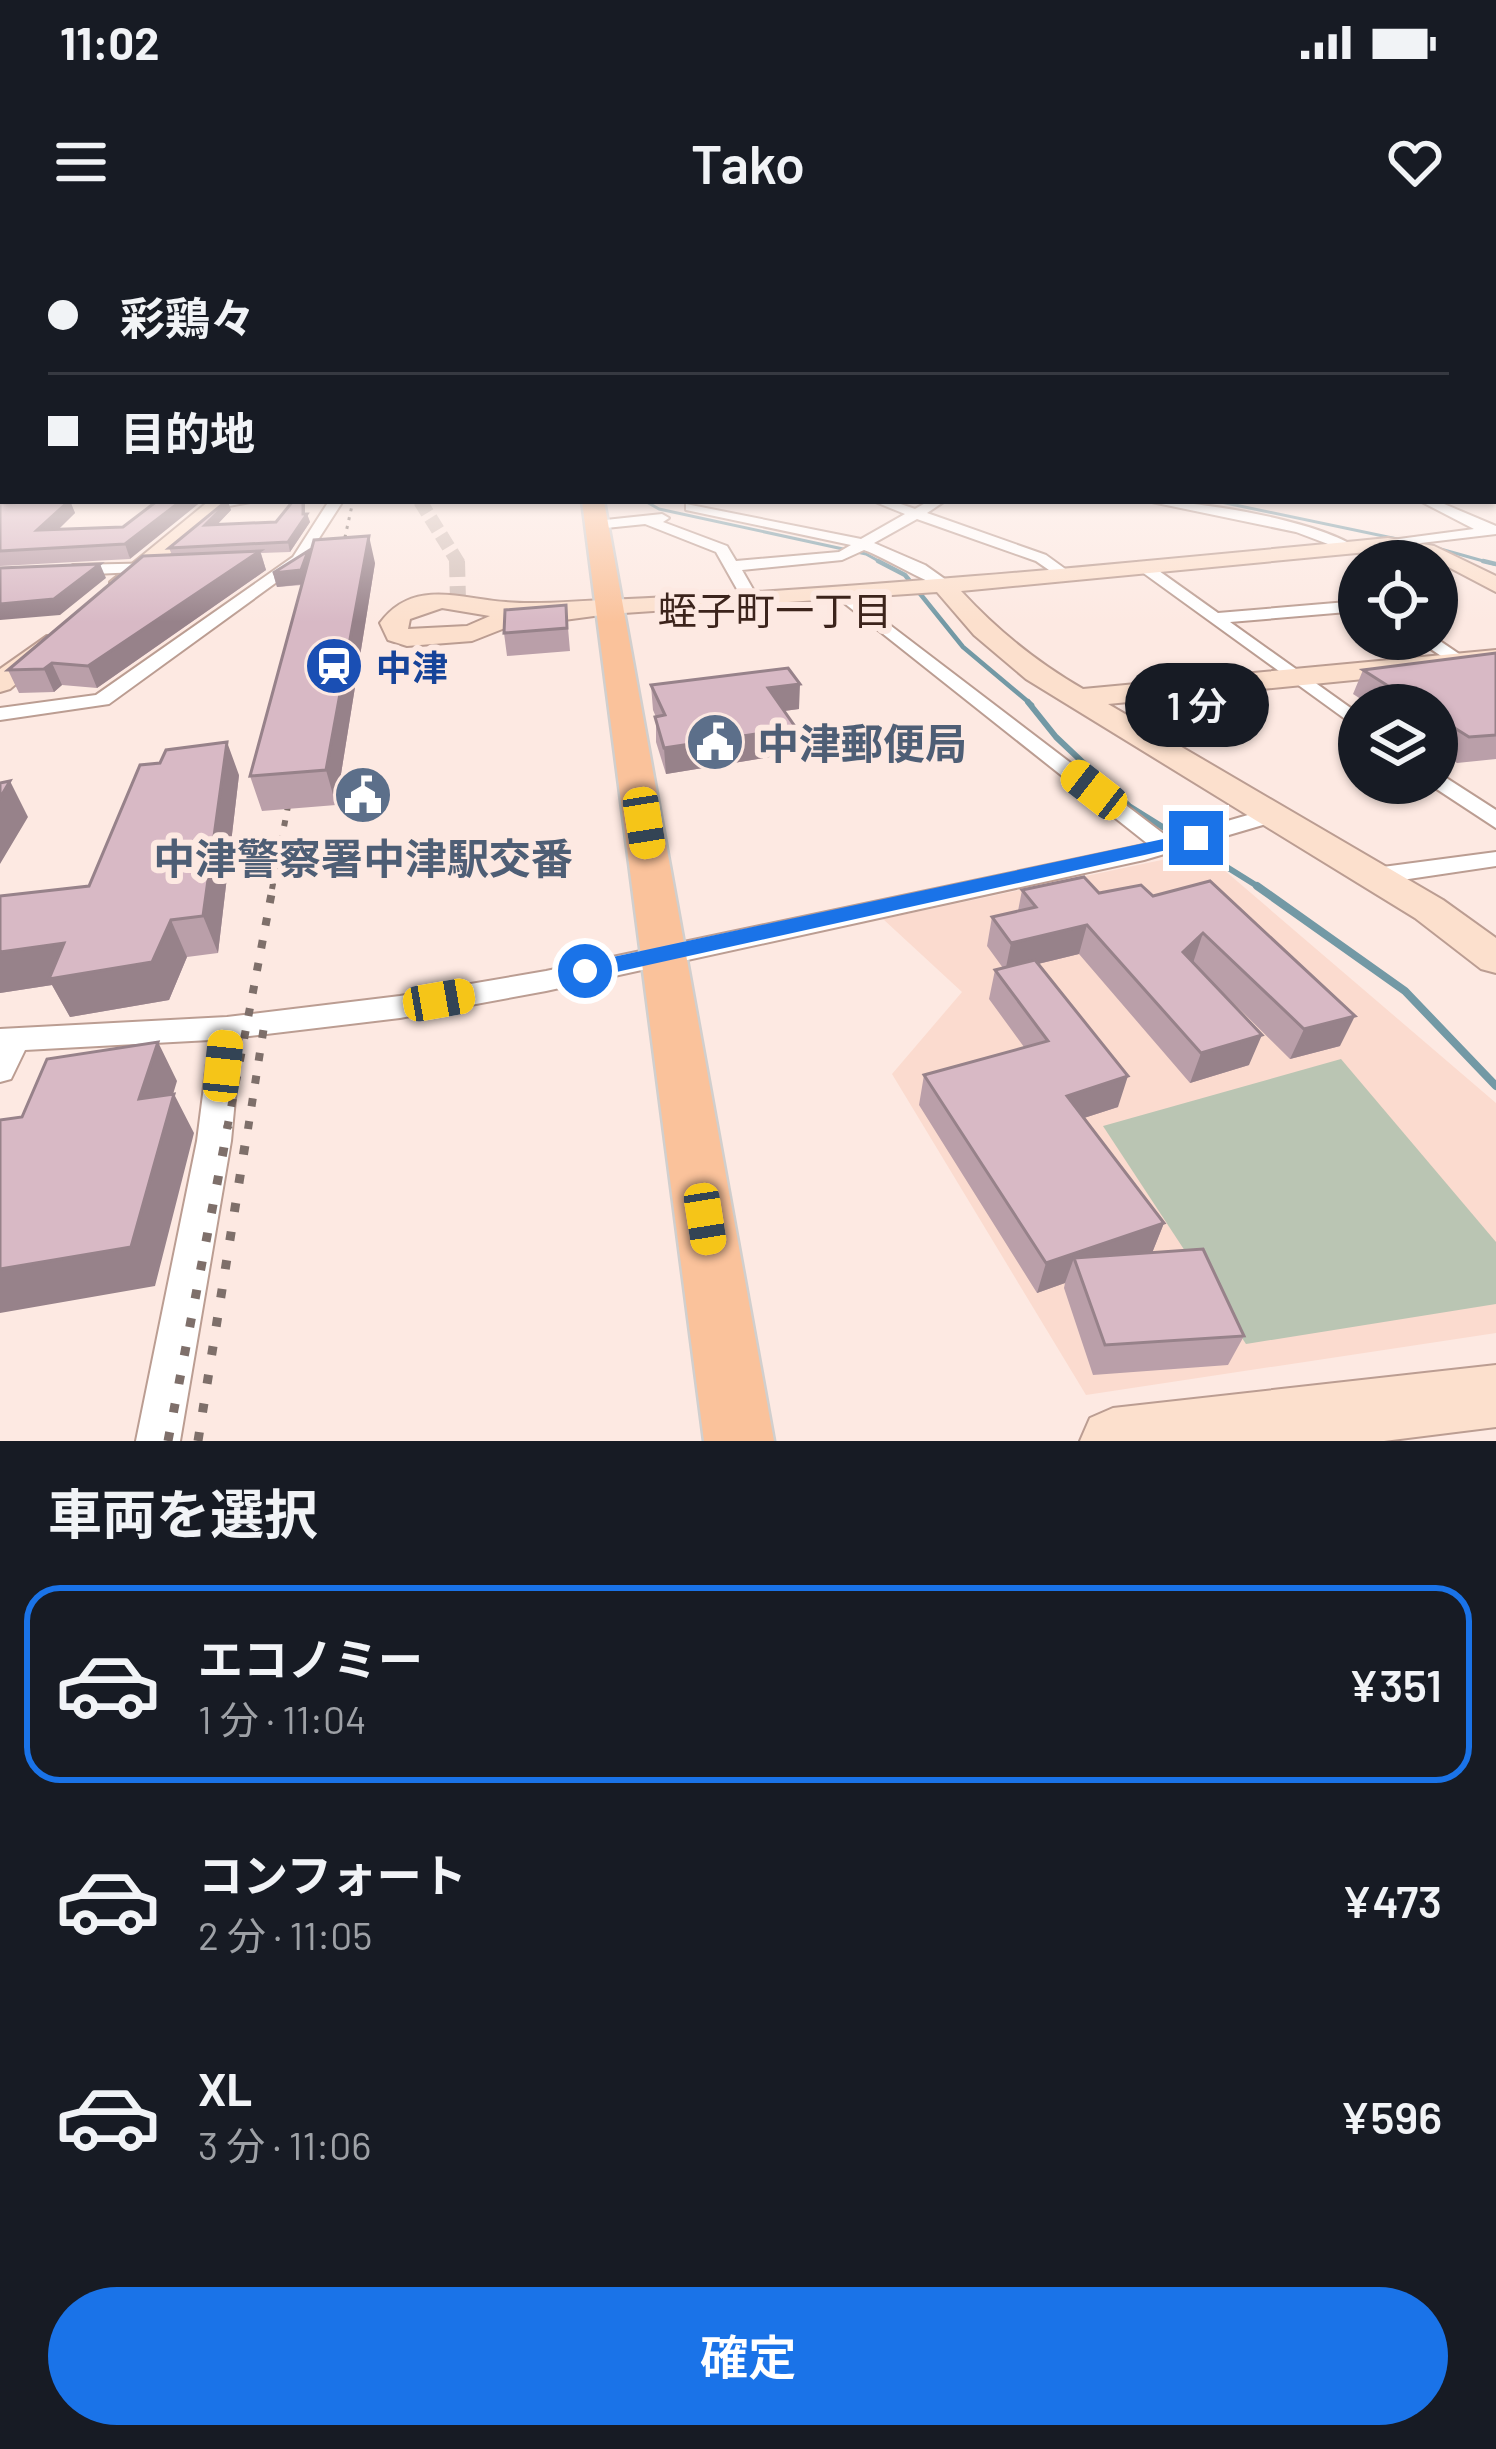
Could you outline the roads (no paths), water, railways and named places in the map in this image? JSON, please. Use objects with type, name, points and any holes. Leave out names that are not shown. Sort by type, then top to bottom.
[{"type":"main road","points":[[594,513],[739,1441]]},
{"type":"street","points":[[106,596],[210,510]]},
{"type":"street","points":[[0,714],[102,700],[298,560],[330,510]]},
{"type":"street","points":[[651,522],[683,510]]},
{"type":"street","points":[[705,510],[862,545],[915,562],[995,641],[1077,698],[1375,876],[1496,959]]},
{"type":"street","points":[[913,510],[1041,558],[1067,576]]},
{"type":"street","points":[[734,566],[820,561],[862,545],[923,510]]},
{"type":"street","points":[[1202,510],[1293,527],[1338,544]]},
{"type":"street","points":[[1447,510],[1494,531]]},
{"type":"street","points":[[594,513],[651,522],[706,539],[727,553],[750,598]]},
{"type":"street","points":[[1418,540],[1494,531]]},
{"type":"street","points":[[609,607],[498,610],[458,601],[414,606],[399,612],[393,622],[397,634],[407,638],[472,633],[499,621],[609,607],[1067,576],[1338,550]]},
{"type":"street","points":[[254,562],[298,560]]},
{"type":"street","points":[[47,571],[187,565]]},
{"type":"street","points":[[1458,567],[1496,585]]},
{"type":"street","points":[[1147,569],[1338,708]]},
{"type":"street","points":[[840,592],[1178,843]]},
{"type":"street","points":[[1213,618],[1338,608]]},
{"type":"street","points":[[5,675],[70,626]]},
{"type":"street","points":[[1077,698],[1496,658]]},
{"type":"street","points":[[1458,660],[1462,662]]},
{"type":"street","points":[[1458,780],[1473,779]]},
{"type":"street","points":[[1458,794],[1496,821]]},
{"type":"street","points":[[0,1070],[8,1039],[227,1028],[419,1004],[546,981],[1178,843],[1272,815]]},
{"type":"street","points":[[1375,876],[1496,859]]},
{"type":"street","points":[[158,1441],[214,1141],[227,1028]]},
{"type":"street","points":[[1113,1441],[1496,1396]]},
{"type":"waterway","points":[[664,510],[866,554],[884,564]]},
{"type":"waterway","points":[[1259,510],[1402,540]]},
{"type":"waterway","points":[[1458,554],[1485,561]]},
{"type":"waterway","points":[[878,561],[905,575],[963,647],[1032,705]]},
{"type":"waterway","points":[[1485,561],[1496,564]]},
{"type":"waterway","points":[[1485,561],[1494,564]]},
{"type":"waterway","points":[[1028,702],[1056,737],[1129,806],[1262,889]]},
{"type":"waterway","points":[[1257,886],[1405,991],[1496,1086]]},
{"type":"tunnel","points":[[426,510],[459,564]]},
{"type":"tunnel","points":[[457,561],[458,601]]},
{"type":"railway","points":[[339,564],[351,510]]},
{"type":"railway","points":[[338,570],[340,561]]},
{"type":"railway","points":[[272,889],[294,775]]},
{"type":"railway","points":[[227,1129],[273,886]]},
{"type":"railway","points":[[248,1129],[265,1020]]},
{"type":"railway","points":[[168,1441],[228,1126]]},
{"type":"railway","points":[[198,1441],[248,1126]]},
{"type":"place","name":"中津","points":[[334,666]]},
{"type":"place","name":"中津郵便局","points":[[715,742]]},
{"type":"place","name":"中津警察署中津駅交番","points":[[363,795]]},
{"type":"district","name":"蛭子町一丁目","points":[[775,609]]}]
